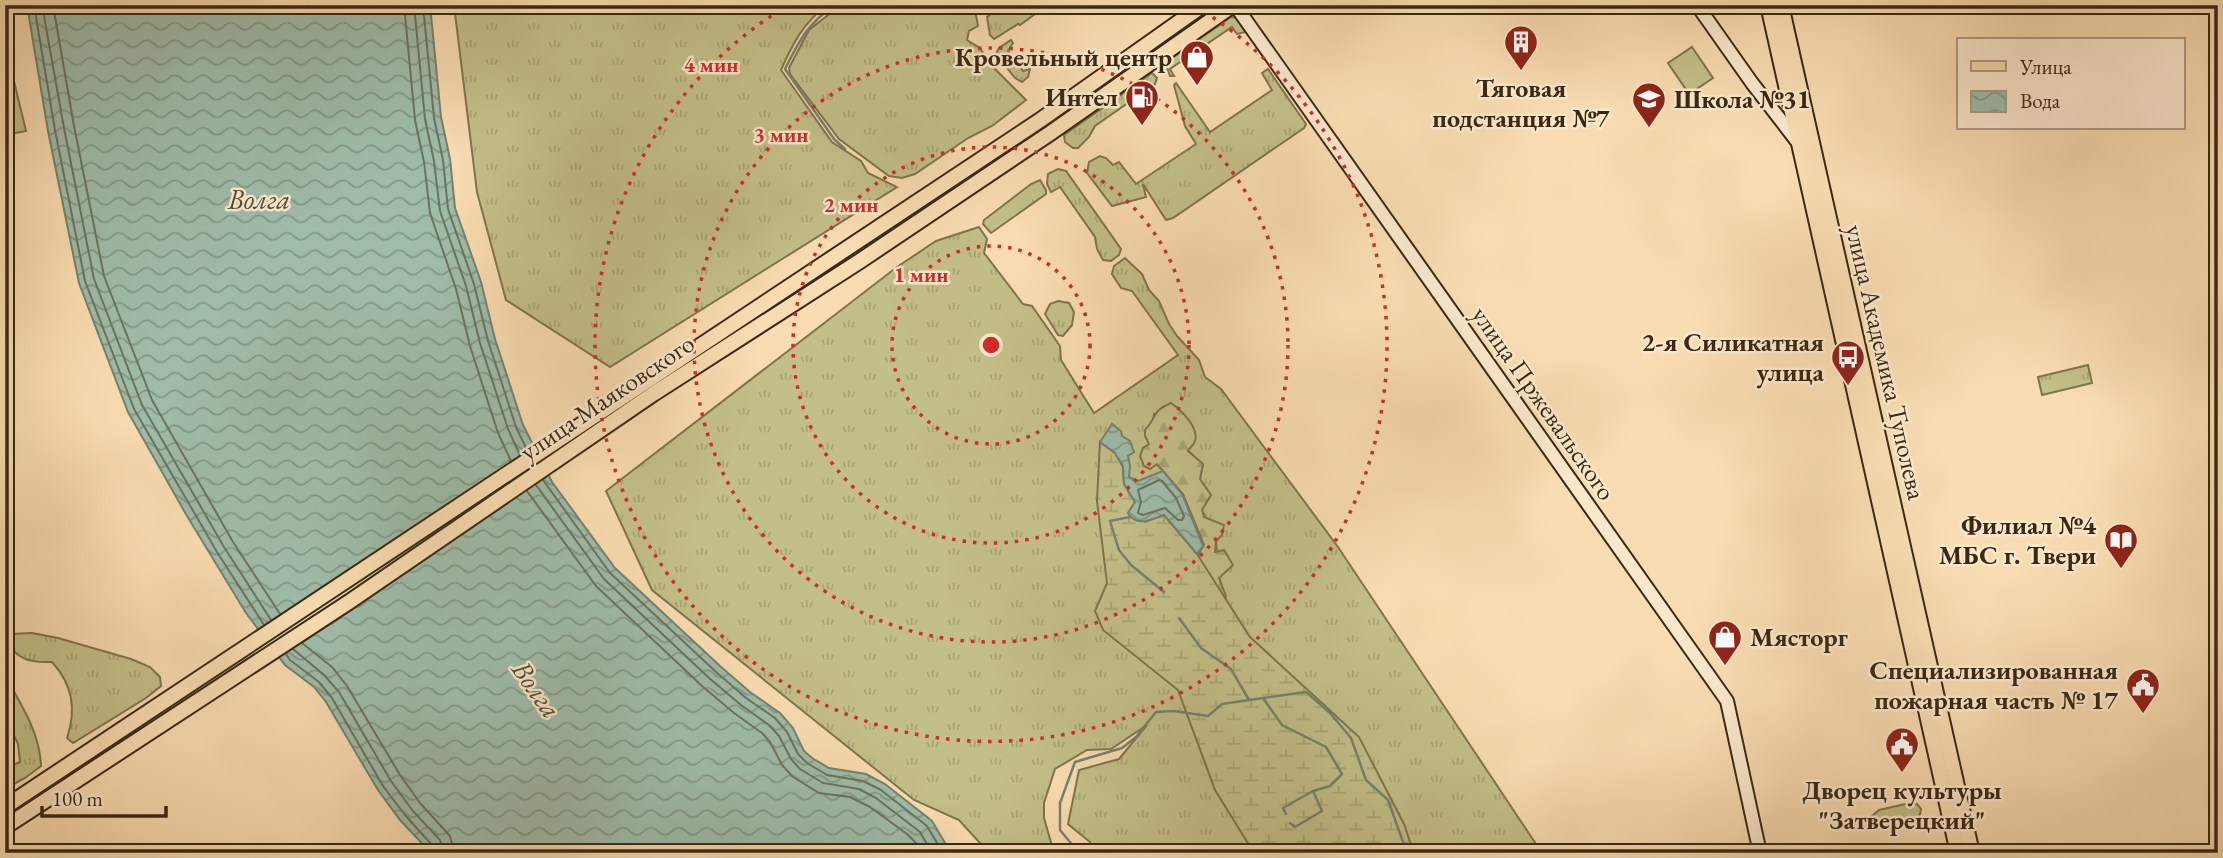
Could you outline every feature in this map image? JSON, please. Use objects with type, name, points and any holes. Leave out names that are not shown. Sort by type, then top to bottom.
[{"type":"main road","name":"улица Маяковского","points":[[5,807],[1038,121],[1203,5]]},
{"type":"main road","name":"улица Маяковского","points":[[5,827],[349,602],[653,394],[1049,134],[1234,5]]},
{"type":"main road","name":"улица Академика Туполева","points":[[1768,5],[1805,144],[1855,362],[1921,658],[1958,853]]},
{"type":"main road","name":"улица Академика Туполева","points":[[1781,5],[1805,144]]},
{"type":"main road","name":"улица Академика Туполева","points":[[1921,658],[1972,853]]},
{"type":"street","name":"улица Пржевальского","points":[[1234,5],[1727,701],[1760,853]]},
{"type":"street","points":[[1697,5],[1752,83],[1805,144]]},
{"type":"green space","points":[[454,5],[828,5],[805,26],[781,70],[832,142],[861,161],[868,173],[897,187],[610,367],[506,300],[477,192]]},
{"type":"green space","points":[[841,5],[974,5],[978,26],[969,31],[967,40],[980,48],[990,64],[1026,100],[992,126],[968,138],[915,174],[902,178],[889,176],[839,139],[790,74],[789,68],[809,30]]},
{"type":"green space","points":[[990,5],[1039,5],[1042,9],[994,39],[990,35],[987,17],[991,14]]},
{"type":"green space","points":[[1231,17],[1240,18],[1246,32],[1237,34],[1232,27],[1170,69],[1174,76],[1170,76],[1168,61]]},
{"type":"green space","points":[[1011,40],[1013,43],[1008,51],[1023,71],[1030,69],[1028,77],[1022,82],[1015,78],[996,54],[999,48]]},
{"type":"green space","points":[[5,44],[26,131],[5,135]]},
{"type":"green space","points":[[1692,47],[1713,78],[1689,94],[1668,63]]},
{"type":"green space","points":[[1268,69],[1306,124],[1304,128],[1173,218],[1166,220],[1143,184],[1146,197],[1112,206],[1087,173],[1089,162],[1100,156],[1113,165],[1119,162],[1136,184],[1196,144],[1185,126],[1174,85],[1176,83],[1210,132],[1272,90],[1262,73]]},
{"type":"green space","points":[[1152,73],[1157,78],[1155,84],[1095,126],[1078,148],[1065,142],[1064,135]]},
{"type":"green space","points":[[1058,169],[1066,171],[1121,249],[1119,255],[1111,261],[1103,260],[1095,237],[1060,187],[1051,192],[1047,184],[1048,174]]},
{"type":"green space","points":[[1040,180],[1046,194],[991,233],[983,224],[984,220]]},
{"type":"green space","points":[[979,227],[987,239],[984,253],[1023,304],[1032,306],[1060,346],[1061,360],[1094,413],[1178,355],[1132,291],[1121,288],[1112,274],[1114,266],[1125,258],[1142,274],[1149,290],[1159,301],[1169,324],[1199,360],[1205,377],[1221,389],[1338,547],[1542,853],[1094,853],[1090,842],[1068,824],[1079,770],[1119,759],[1147,725],[1111,749],[1087,750],[1055,769],[1044,803],[1044,818],[1054,853],[989,853],[959,820],[914,800],[652,590],[606,491],[897,267],[936,241]],"holes":[[[1154,414],[1190,426],[1195,434],[1188,451],[1203,464],[1200,479],[1202,510],[1216,541],[1219,578],[1226,597],[1183,494],[1143,448],[1150,444]]]},
{"type":"green space","points":[[1058,301],[1069,303],[1074,312],[1072,325],[1063,336],[1058,335],[1045,314],[1050,304]]},
{"type":"green space","points":[[2088,365],[2092,383],[2042,395],[2038,377]]},
{"type":"green space","points":[[1171,403],[1184,414],[1196,436],[1188,451],[1203,464],[1200,479],[1211,495],[1202,510],[1204,517],[1224,525],[1222,535],[1216,541],[1215,552],[1224,550],[1233,565],[1219,578],[1226,597],[1221,604],[1196,558],[1204,545],[1183,494],[1157,464],[1150,469],[1144,466],[1140,456],[1143,448],[1149,444],[1145,430],[1157,412]]},
{"type":"green space","points":[[1100,442],[1115,453],[1123,467],[1124,484],[1135,502],[1128,513],[1145,522],[1164,515],[1197,554],[1250,637],[1359,737],[1404,824],[1414,853],[1254,853],[1215,790],[1178,690],[1103,630],[1095,611],[1107,583],[1097,501]]},
{"type":"green space","points":[[32,633],[131,659],[150,667],[160,677],[161,686],[73,743],[67,738],[72,717],[71,697],[59,670],[52,662],[36,662],[24,658],[9,646],[5,639],[9,634]]},
{"type":"green space","points":[[5,676],[33,730],[41,766],[5,789],[5,768],[20,762],[18,744],[5,716]]},
{"type":"green space","points":[[1917,804],[1921,809],[1920,815],[1912,822],[1880,829],[1872,823],[1872,816],[1879,810]]},
{"type":"water","name":"Волга","points":[[27,5],[430,5],[441,117],[450,159],[455,208],[481,282],[495,339],[523,425],[552,482],[615,568],[720,666],[780,713],[793,728],[804,751],[829,768],[866,774],[885,784],[932,821],[951,853],[431,853],[400,820],[378,790],[326,702],[314,687],[285,665],[246,613],[128,412],[79,283],[48,131]]},
{"type":"water","points":[[1112,424],[1130,441],[1134,452],[1128,456],[1129,477],[1138,481],[1163,471],[1182,494],[1203,546],[1197,554],[1164,515],[1140,521],[1128,513],[1135,502],[1124,484],[1123,466],[1115,453],[1100,442]]},
{"type":"pier","points":[[536,444],[552,473],[277,660],[255,631]]},
{"type":"waterway","points":[[835,5],[805,33],[785,69],[834,139],[845,149]]},
{"type":"waterway","points":[[1130,517],[1110,521],[1119,550],[1131,565],[1164,592]]},
{"type":"waterway","points":[[1079,853],[1060,830],[1060,803],[1075,762],[1122,748],[1136,737],[1156,712],[1174,711],[1208,716],[1222,704],[1249,700],[1231,669],[1201,648],[1179,618]]},
{"type":"waterway","points":[[1249,700],[1306,692],[1330,713],[1351,738],[1366,780],[1388,800],[1407,853]]},
{"type":"waterway","points":[[1263,698],[1282,725],[1326,747],[1342,774],[1330,786],[1313,791],[1283,808],[1286,814]]},
{"type":"waterway","points":[[1290,823],[1295,827],[1322,811],[1313,791]]},
{"type":"waterway","points":[[1519,853],[1535,845]]},
{"type":"place","name":"Тяговая подстанция №7","points":[[1521,72]]},
{"type":"place","name":"Кровельный центр","points":[[1197,87]]},
{"type":"place","name":"Интел","points":[[1142,127]]},
{"type":"place","name":"Школа №31","points":[[1649,129]]},
{"type":"place","name":"2-я Силикатная улица","points":[[1848,387]]},
{"type":"place","name":"Филиал №4 МБС г. Твери","points":[[2121,570]]},
{"type":"place","name":"Мясторг","points":[[1725,667]]},
{"type":"place","name":"Специализированная пожарная часть № 17","points":[[2143,715]]},
{"type":"place","name":"Дворец культуры \"Затверецкий\"","points":[[1902,774]]}]
